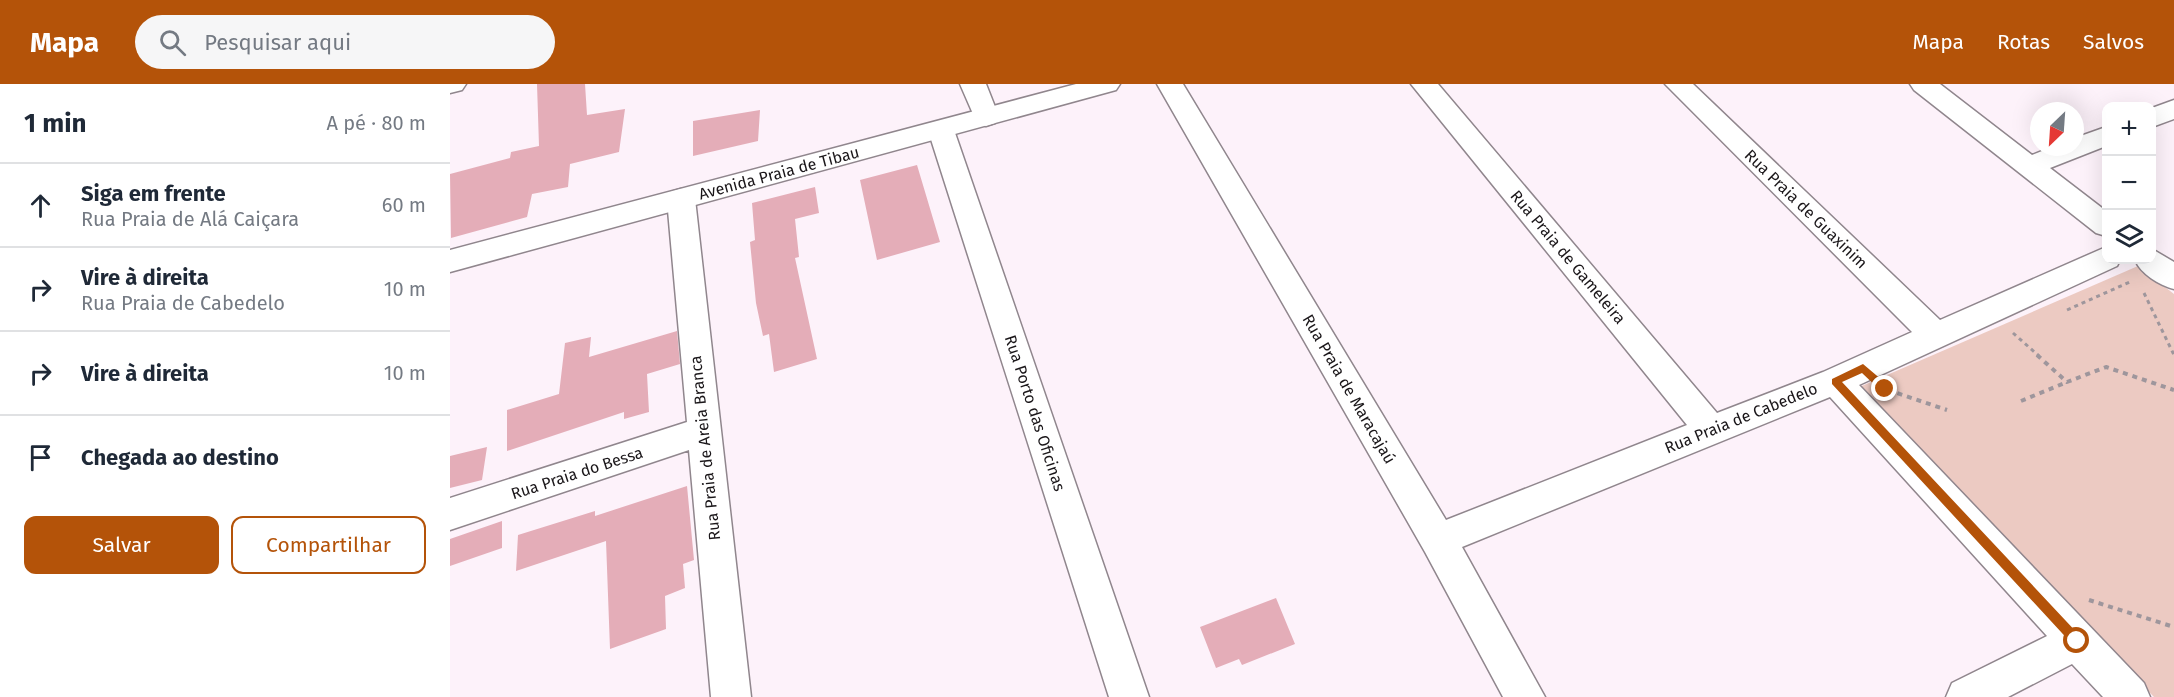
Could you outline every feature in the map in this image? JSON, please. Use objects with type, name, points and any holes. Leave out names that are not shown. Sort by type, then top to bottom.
[{"type":"street","points":[[973,84],[986,117]]},
{"type":"street","name":"Avenida Praia de Tibau","points":[[450,261],[1107,84]]},
{"type":"street","name":"Rua Praia de Maracajaú","points":[[1170,84],[1438,540],[1525,697]]},
{"type":"street","name":"Rua Praia de Gameleira","points":[[1425,84],[1712,430]]},
{"type":"street","name":"Rua Praia de Guaxinim","points":[[1678,84],[1934,334]]},
{"type":"street","points":[[1923,84],[2102,223]]},
{"type":"street","points":[[2156,116],[2174,109]]},
{"type":"street","name":"Rua Porto das Oficinas","points":[[942,130],[1129,697]]},
{"type":"street","points":[[2030,166],[2102,138]]},
{"type":"street","name":"Rua Praia de Areia Branca","points":[[681,199],[731,697]]},
{"type":"street","name":"Rua Praia de Cabedelo","points":[[1438,540],[1835,381],[1934,334],[2102,260]]},
{"type":"street","points":[[2144,269],[2174,278]]},
{"type":"street","points":[[1835,381],[2130,697]]},
{"type":"street","name":"Rua Praia do Bessa","points":[[450,514],[704,431]]},
{"type":"street","points":[[1966,697],[2077,641]]},
{"type":"path","points":[[2065,311],[2144,269]]},
{"type":"path","points":[[2142,288],[2174,355]]},
{"type":"path","points":[[2002,338],[2023,329]]},
{"type":"path","points":[[2013,333],[2067,382]]},
{"type":"path","points":[[2021,401],[2106,367],[2174,390]]},
{"type":"path","points":[[1879,392],[1896,384]]},
{"type":"path","points":[[1885,389],[1947,410]]},
{"type":"path","points":[[2087,600],[2174,627]]},
{"type":"shaded area","points":[[2138,266],[2174,294],[2174,697],[2154,697],[1857,388]]},
{"type":"building","points":[[537,84],[585,84],[587,115],[625,109],[619,152],[570,164],[568,187],[532,194],[527,217],[451,238],[450,174],[510,158],[511,152],[539,146]]},
{"type":"building","points":[[760,110],[758,141],[693,156],[693,121]]},
{"type":"building","points":[[917,165],[940,242],[877,260],[860,180]]},
{"type":"building","points":[[815,187],[819,213],[795,219],[799,257],[795,258],[817,359],[774,372],[769,334],[763,336],[756,303],[750,242],[755,240],[752,203]]},
{"type":"building","points":[[677,331],[680,364],[647,374],[649,412],[624,419],[624,412],[507,451],[507,410],[559,394],[565,343],[591,337],[589,357]]},
{"type":"building","points":[[487,447],[482,480],[450,488],[450,456]]},
{"type":"building","points":[[687,486],[694,560],[683,564],[685,588],[665,596],[666,629],[610,649],[606,541],[516,571],[518,535],[595,511],[595,516]]},
{"type":"building","points":[[502,521],[502,548],[450,566],[450,539]]},
{"type":"building","points":[[1276,598],[1295,644],[1242,665],[1239,659],[1216,668],[1200,627]]},
{"type":"route","points":[[1885,389],[1863,368],[1835,381],[2077,641]]}]
